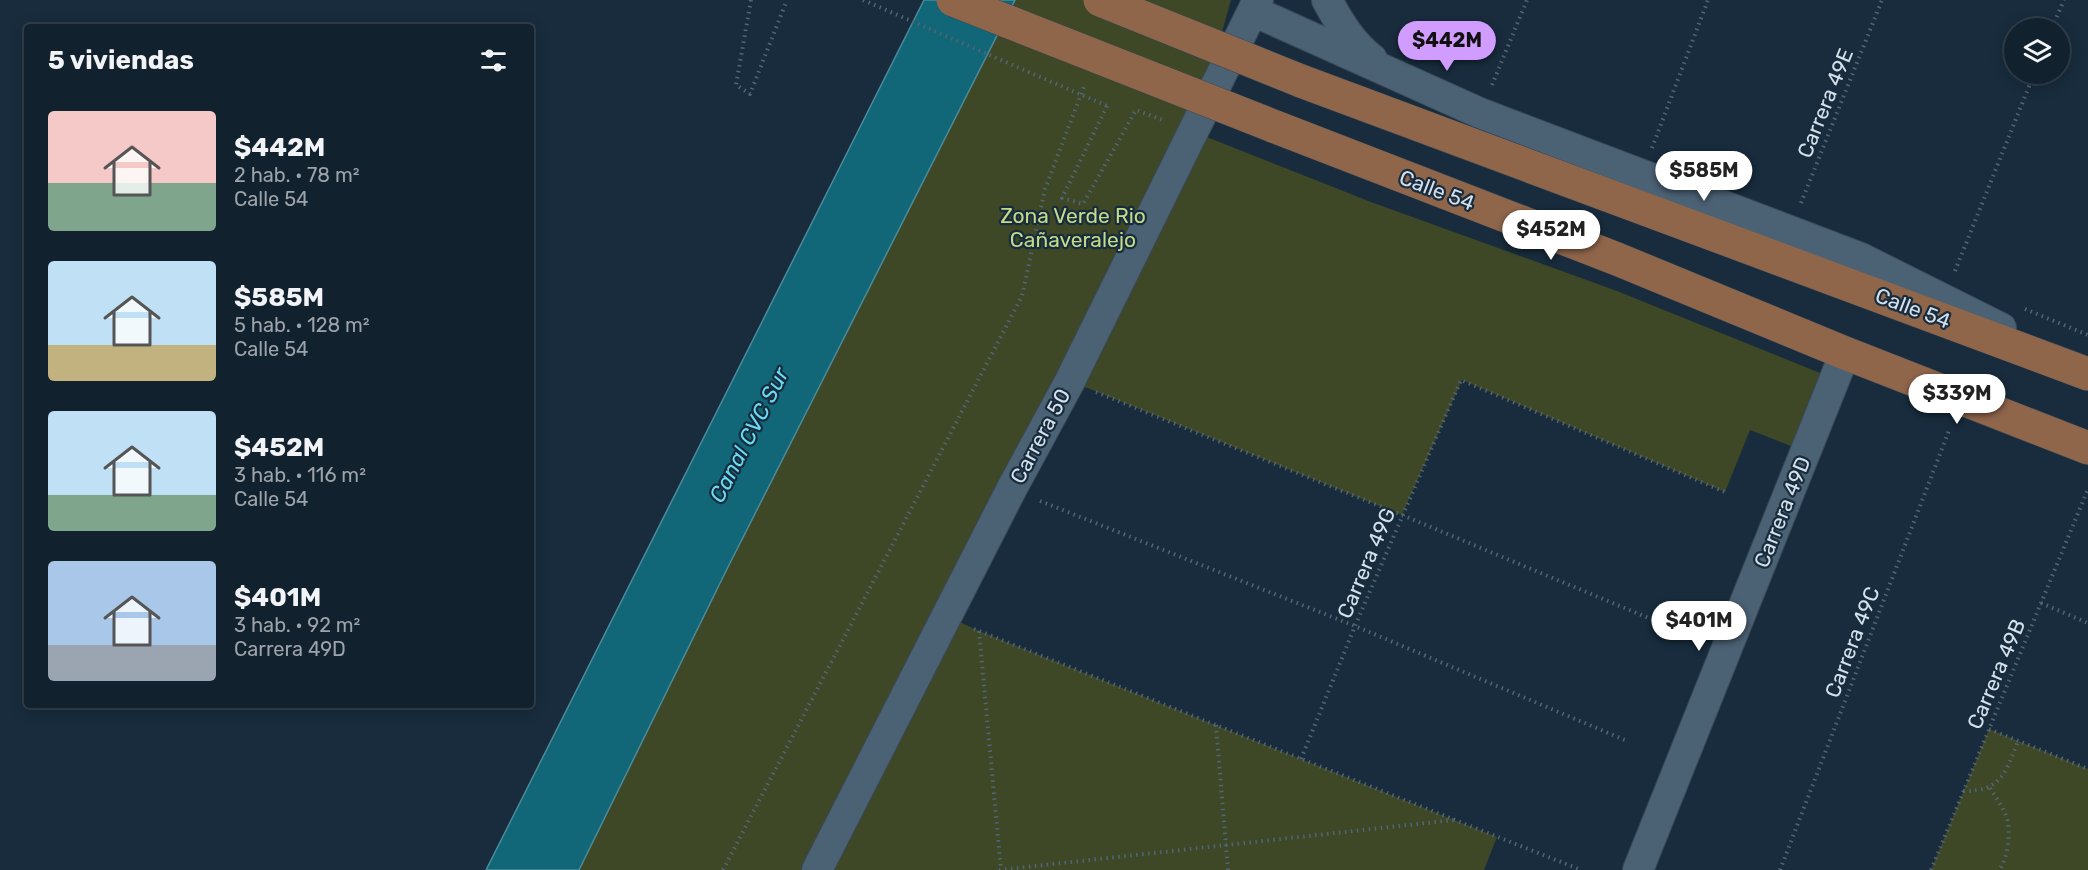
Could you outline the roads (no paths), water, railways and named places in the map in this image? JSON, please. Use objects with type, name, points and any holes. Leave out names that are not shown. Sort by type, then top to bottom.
[{"type":"main road","name":"Calle 54","points":[[953,0],[1617,259],[1845,353],[2088,448]]},
{"type":"main road","name":"Calle 54","points":[[1100,0],[1301,81],[2088,373]]},
{"type":"street","points":[[1327,0],[1341,27],[1365,54],[1394,75]]},
{"type":"street","name":"Calle 54","points":[[1256,6],[1394,75],[1480,113],[1861,258],[2088,373]]},
{"type":"street","name":"Carrera 50","points":[[817,870],[1011,490],[1070,381],[1256,6]]},
{"type":"street","name":"Carrera 49D","points":[[1638,870],[1845,353]]},
{"type":"water","name":"Canal CVC Sur","points":[[924,0],[1015,0],[727,569],[579,870],[486,870]]},
{"type":"park label","name":"Zona Verde Rio Cañaveralejo","points":[[1073,227]]}]
